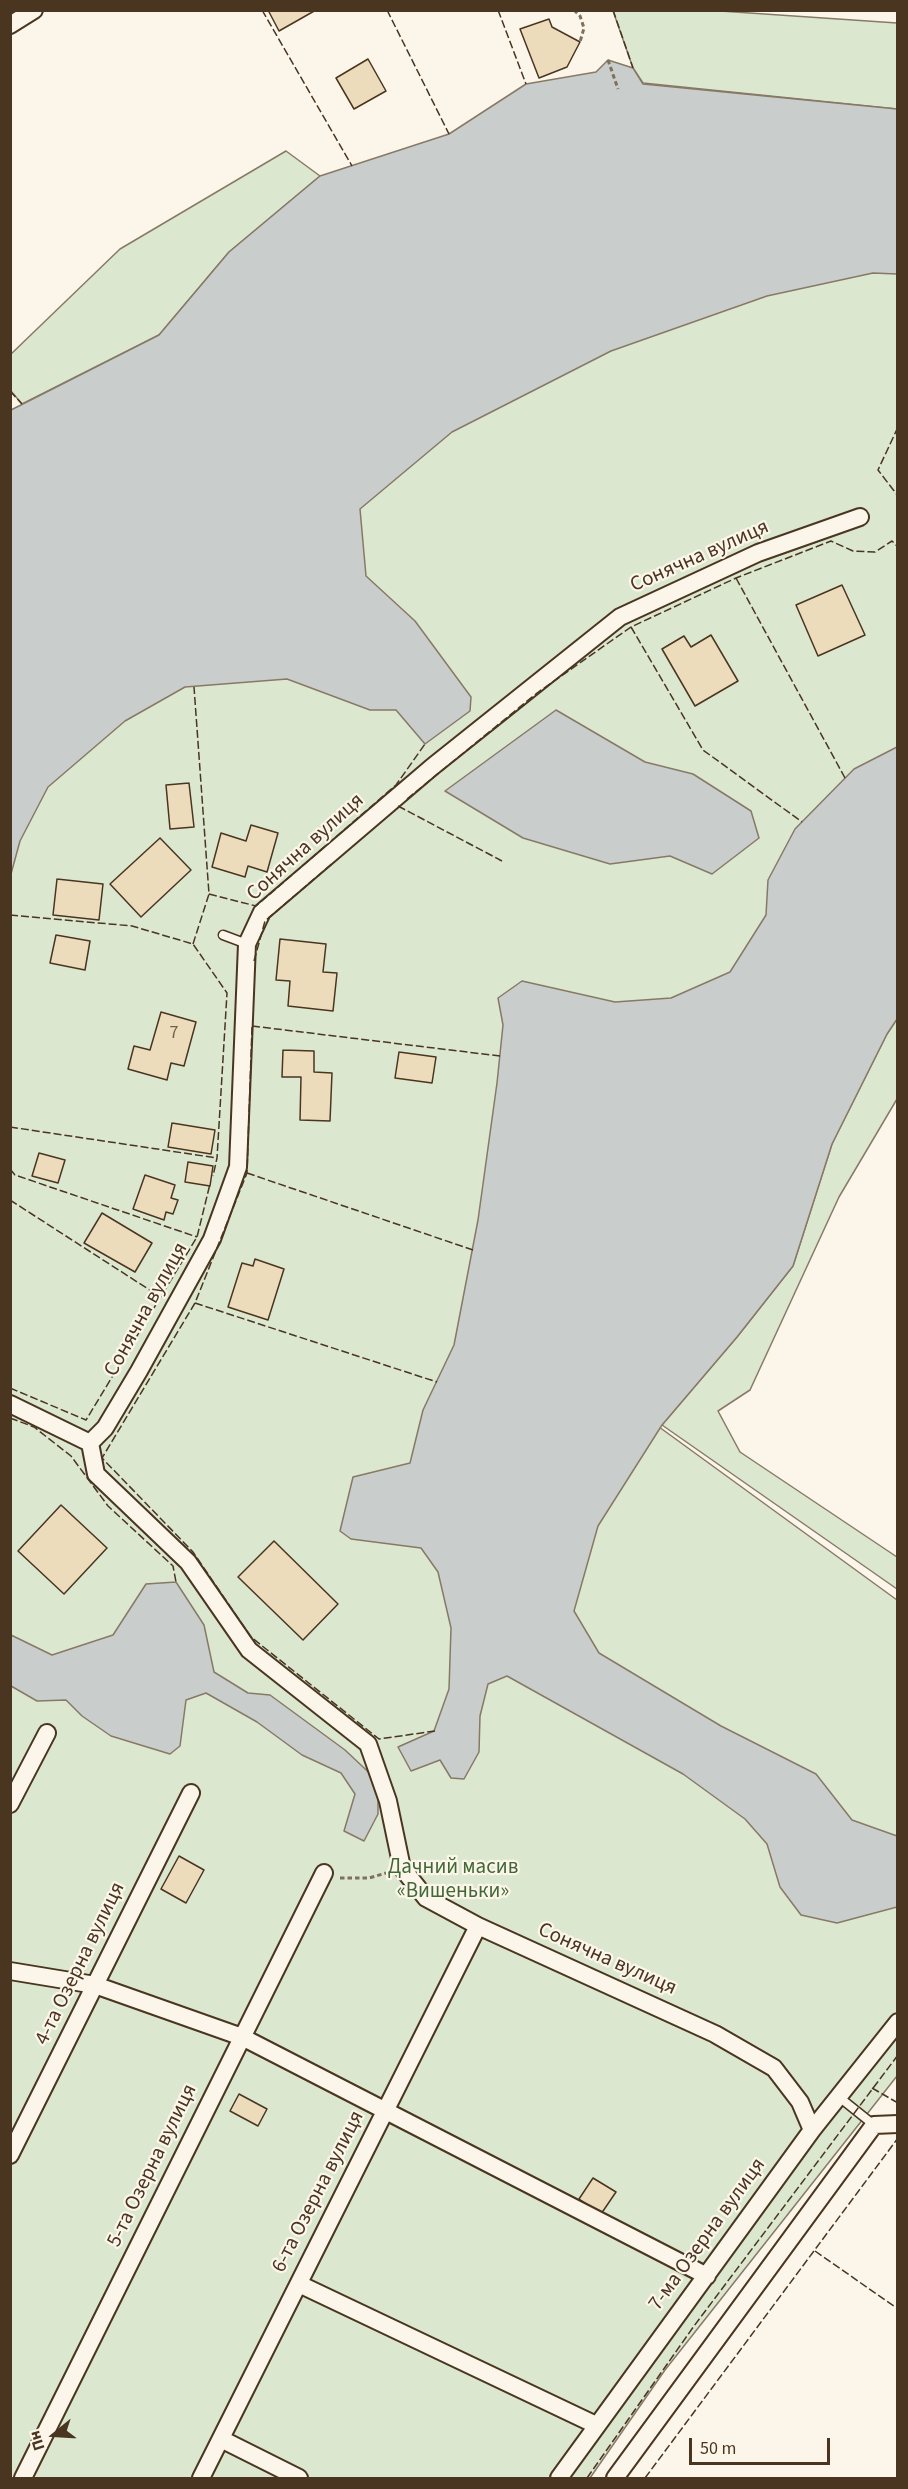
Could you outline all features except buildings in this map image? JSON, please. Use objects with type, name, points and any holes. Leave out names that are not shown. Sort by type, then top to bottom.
[{"type":"street","points":[[10,25],[34,10]]},
{"type":"street","name":"Сонячна вулиця","points":[[813,2130],[800,2102],[774,2068],[715,2034],[478,1926],[426,1898],[402,1868],[388,1801],[369,1744],[249,1650],[188,1562],[96,1474],[90,1443],[105,1428],[212,1239],[238,1167],[247,944],[262,912],[432,767],[620,617],[758,553],[860,517]]},
{"type":"street","points":[[10,1404],[90,1443]]},
{"type":"street","points":[[10,1804],[47,1733]]},
{"type":"street","name":"4-та Озерна вулиця","points":[[10,2155],[191,1793]]},
{"type":"street","name":"5-та Озерна вулиця","points":[[23,2478],[324,1873]]},
{"type":"street","name":"6-та Озерна вулиця","points":[[201,2478],[478,1926]]},
{"type":"street","points":[[10,1971],[95,1985],[242,2037],[707,2276]]},
{"type":"street","name":"7-ма Озерна вулиця","points":[[559,2478],[813,2130],[897,2022]]},
{"type":"street","points":[[615,2478],[874,2125],[897,2124]]},
{"type":"street","points":[[298,2284],[596,2425]]},
{"type":"street","points":[[221,2439],[299,2478]]},
{"type":"lane","points":[[223,935],[247,944]]},
{"type":"lane","points":[[839,2097],[874,2125]]},
{"type":"path","points":[[574,10],[580,16],[584,28],[580,42]]},
{"type":"path","points":[[608,60],[618,89]]},
{"type":"path","points":[[324,1873],[341,1878],[369,1878],[402,1868]]},
{"type":"green space","points":[[613,11],[720,11],[897,23],[897,109],[643,83],[633,68]]},
{"type":"green space","points":[[286,151],[320,176],[229,252],[159,335],[22,404],[11,391],[10,355],[120,249]]},
{"type":"green space","name":"Дачний масив «Вишеньки»","points":[[897,245],[897,1011],[633,1408],[897,1600],[897,2076],[665,2370],[590,2478],[11,2478],[10,662],[439,378]]},
{"type":"green space","points":[[897,1019],[897,1099],[839,1197],[750,1390],[718,1411],[740,1452],[897,1557],[897,1589],[662,1425],[737,1337],[793,1266],[832,1144],[887,1034]]},
{"type":"shaded area","points":[[608,60],[633,68],[643,84],[897,109],[897,274],[873,273],[767,296],[611,351],[452,432],[360,509],[366,576],[415,621],[471,697],[470,711],[425,744],[396,710],[370,710],[287,679],[185,687],[125,721],[48,787],[20,841],[11,874],[11,410],[159,335],[229,252],[320,176],[449,134],[526,84],[596,72]]},
{"type":"shaded area","points":[[556,710],[645,762],[693,774],[751,811],[759,838],[712,874],[670,856],[610,864],[523,838],[445,791]]},
{"type":"shaded area","points":[[897,747],[897,1019],[887,1034],[832,1144],[793,1266],[737,1337],[662,1425],[598,1526],[574,1611],[599,1653],[721,1726],[816,1774],[852,1820],[897,1836],[897,1907],[837,1923],[801,1915],[780,1887],[767,1844],[745,1819],[683,1774],[507,1676],[488,1684],[480,1716],[479,1752],[464,1779],[451,1778],[440,1760],[411,1771],[398,1747],[434,1731],[449,1689],[451,1628],[438,1572],[421,1548],[351,1539],[340,1531],[353,1477],[410,1463],[423,1410],[454,1345],[478,1220],[497,1083],[503,1025],[498,998],[522,981],[615,1002],[671,998],[730,972],[766,915],[768,880],[795,829],[854,769]]},
{"type":"shaded area","points":[[176,1582],[204,1625],[214,1672],[248,1693],[270,1695],[345,1750],[378,1781],[378,1814],[364,1841],[344,1831],[355,1794],[341,1773],[302,1755],[257,1722],[206,1693],[186,1700],[180,1746],[170,1754],[111,1736],[82,1716],[66,1700],[37,1701],[11,1686],[11,1635],[52,1655],[113,1635],[146,1584]]},
{"type":"fence","points":[[262,10],[352,166]]},
{"type":"fence","points":[[387,10],[449,134]]},
{"type":"fence","points":[[498,10],[526,84]]},
{"type":"fence","points":[[613,10],[633,68]]},
{"type":"fence","points":[[10,391],[22,404]]},
{"type":"fence","points":[[898,427],[878,470],[898,496]]},
{"type":"fence","points":[[407,799],[537,693],[631,627],[736,578],[831,541],[853,551],[875,552],[892,541],[898,547]]},
{"type":"fence","points":[[736,578],[845,778]]},
{"type":"fence","points":[[631,627],[703,750],[802,822]]},
{"type":"fence","points":[[193,944],[209,894],[194,687]]},
{"type":"fence","points":[[209,894],[256,906],[396,785],[425,744]]},
{"type":"fence","points":[[398,806],[502,861]]},
{"type":"fence","points":[[254,961],[265,921],[334,862]]},
{"type":"fence","points":[[10,915],[132,926],[193,944],[227,993],[217,1158],[213,1176]]},
{"type":"fence","points":[[252,1026],[500,1056]]},
{"type":"fence","points":[[252,1027],[247,1173],[195,1303],[102,1458],[193,1552],[251,1637],[379,1739],[435,1731]]},
{"type":"fence","points":[[10,1127],[217,1158]]},
{"type":"fence","points":[[10,1169],[15,1175],[197,1237]]},
{"type":"fence","points":[[247,1173],[473,1250]]},
{"type":"fence","points":[[10,1388],[86,1420],[197,1237],[210,1184]]},
{"type":"fence","points":[[10,1200],[159,1296]]},
{"type":"fence","points":[[195,1303],[437,1382]]},
{"type":"fence","points":[[10,1418],[34,1427],[71,1456],[108,1506],[173,1566],[176,1582]]},
{"type":"fence","points":[[587,2478],[694,2326],[898,2055]]},
{"type":"fence","points":[[872,2088],[898,2103]]},
{"type":"fence","points":[[645,2478],[898,2138]]},
{"type":"fence","points":[[815,2251],[898,2309]]}]
